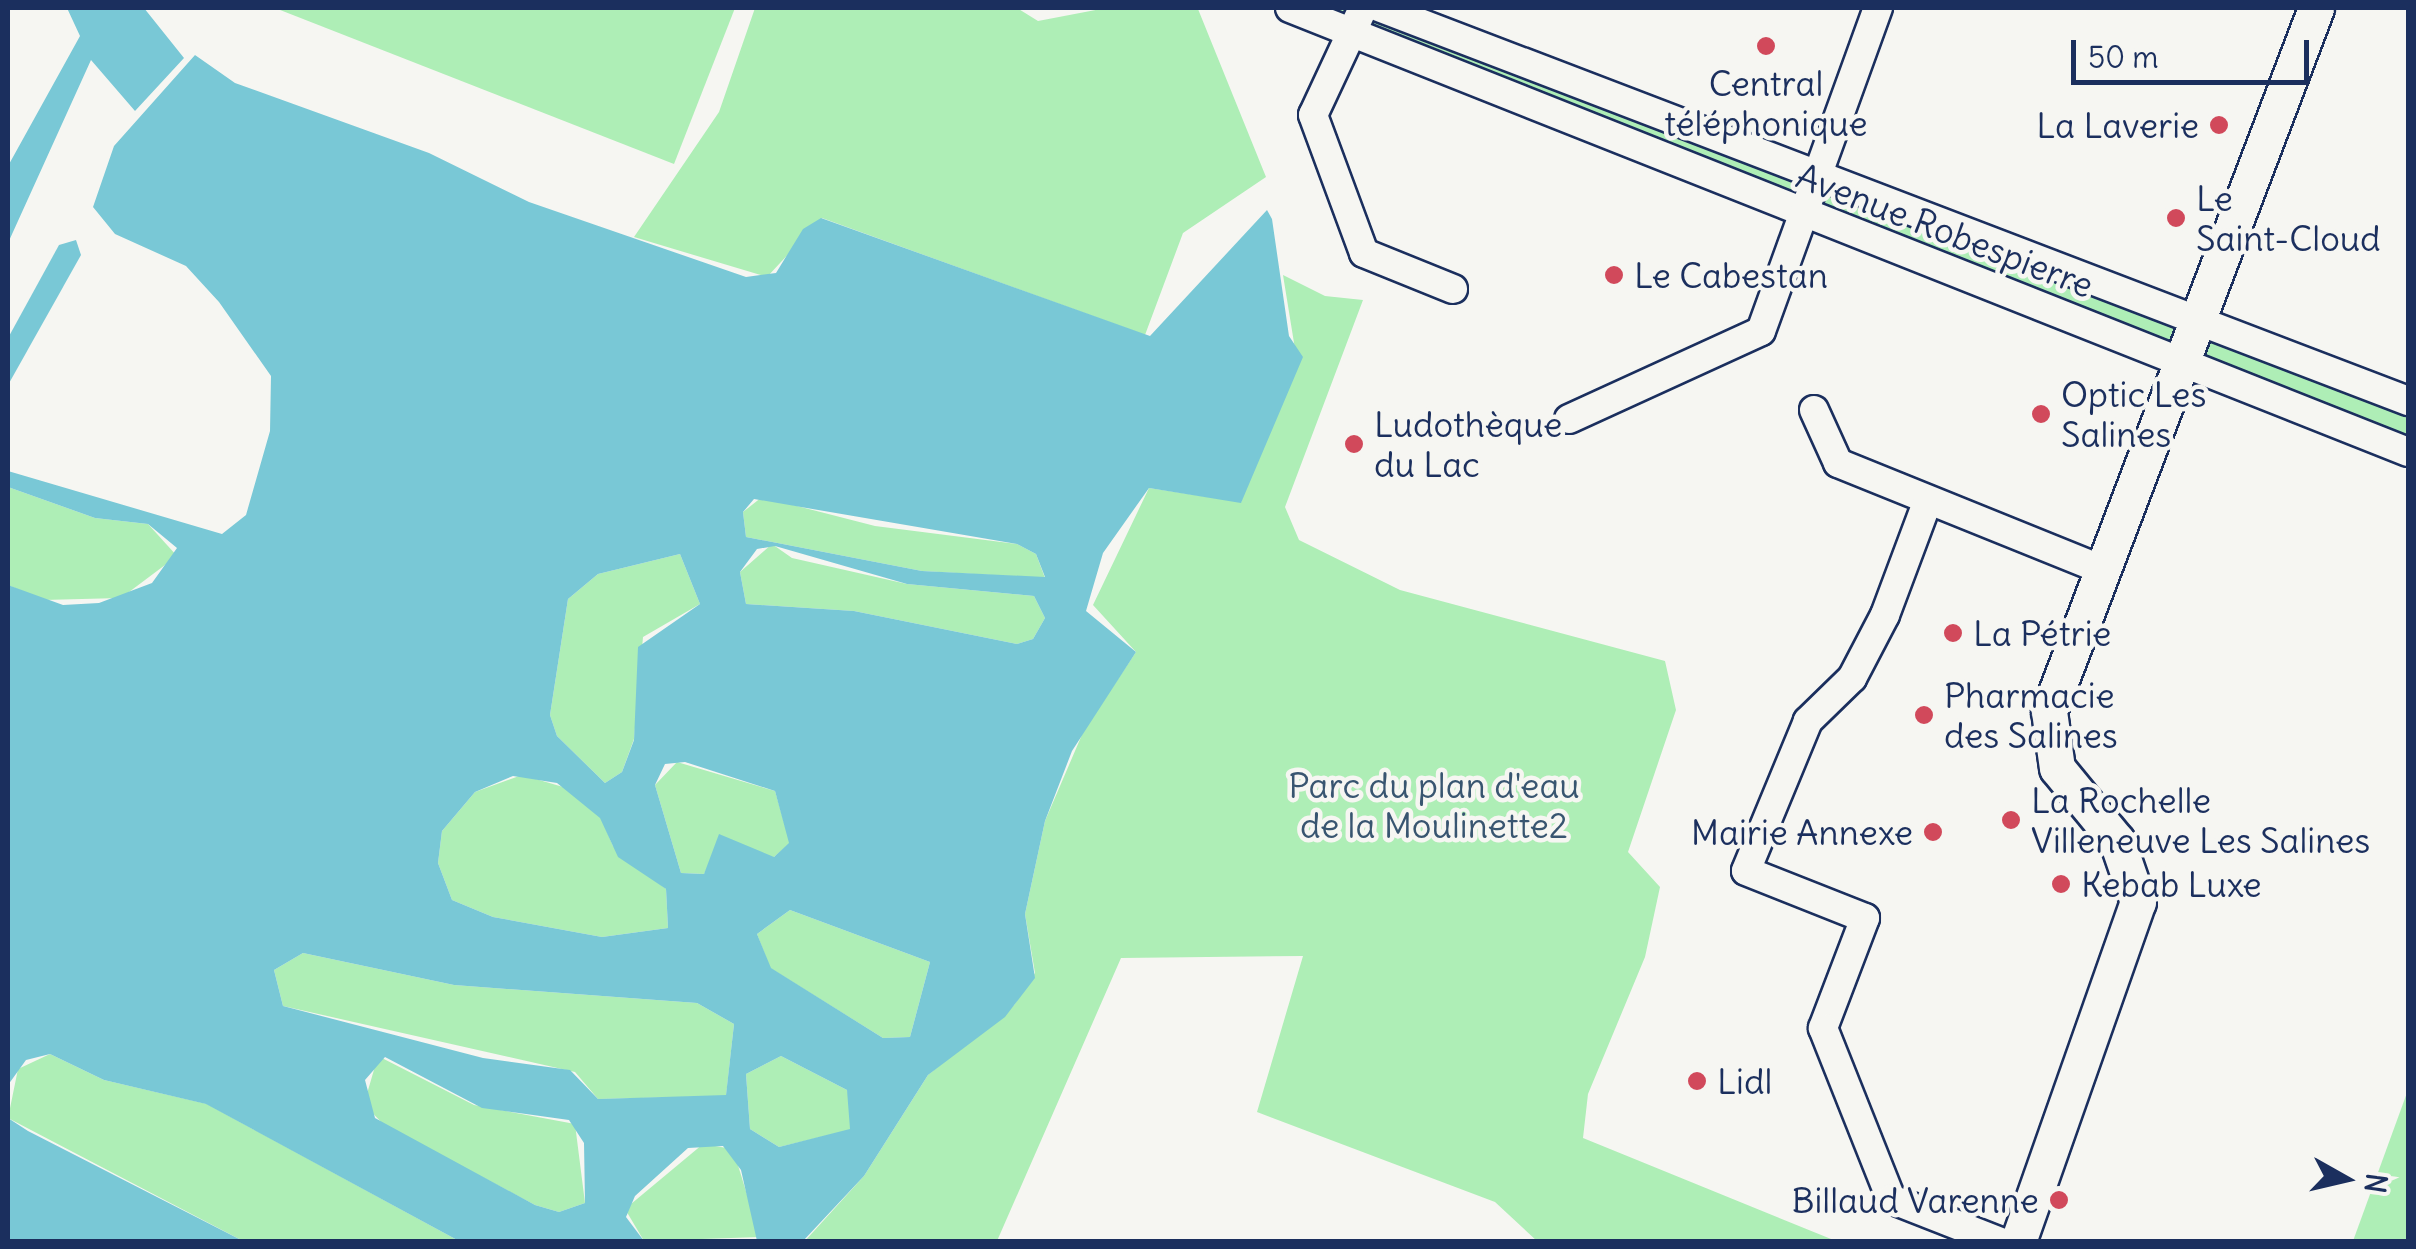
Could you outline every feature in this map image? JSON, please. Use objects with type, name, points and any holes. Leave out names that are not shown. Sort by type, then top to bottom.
[{"type":"street","name":"Avenue Robespierre","points":[[1290,8],[1357,20],[1806,216],[2408,452]]},
{"type":"street","name":"Avenue Robespierre","points":[[1381,8],[2408,401]]},
{"type":"street","points":[[1569,419],[1761,331],[1806,216],[1816,177],[1878,8]]},
{"type":"street","points":[[2018,1242],[2138,902],[2117,840],[2057,768],[2048,738],[2055,688],[2316,8]]},
{"type":"street","points":[[1357,20],[1313,115],[1364,253],[1452,289]]},
{"type":"street","points":[[1814,410],[1838,463],[2101,569]]},
{"type":"street","points":[[1928,500],[1852,678],[1808,722],[1746,871],[1865,918],[1823,1028],[1891,1199],[2001,1242]]},
{"type":"green space","points":[[275,8],[735,8],[674,164]]},
{"type":"green space","points":[[755,8],[1017,8],[1038,21],[1106,8],[1198,9],[1266,177],[1183,233],[1145,335],[822,218],[767,277],[634,237],[719,112]]},
{"type":"green space","points":[[1290,8],[1381,8],[2408,401],[2408,452]]},
{"type":"green space","name":"Parc du plan d'eau de la Moulinette2","points":[[1283,275],[1325,296],[1363,300],[1285,507],[1299,540],[1400,590],[1665,661],[1676,710],[1628,852],[1660,887],[1645,957],[1588,1094],[1583,1138],[1836,1241],[1537,1241],[1495,1202],[1257,1112],[1303,956],[1121,958],[997,1241],[804,1242],[864,1176],[928,1075],[1014,1005],[1035,973],[1025,914],[1045,821],[1084,730],[1136,652],[1093,605],[1149,488],[1241,502],[1295,349]]},
{"type":"green space","points":[[8,487],[95,518],[148,524],[177,556],[121,598],[43,600],[8,585]]},
{"type":"green space","points":[[762,497],[875,526],[1017,544],[1036,554],[1045,578],[922,571],[746,537],[743,512]]},
{"type":"green space","points":[[772,544],[792,558],[907,584],[1034,596],[1045,618],[1033,639],[1017,644],[854,611],[746,604],[740,572]]},
{"type":"green space","points":[[680,554],[700,604],[643,637],[634,739],[622,772],[605,783],[557,736],[550,715],[568,599],[598,574]]},
{"type":"green space","points":[[677,762],[775,791],[790,843],[774,857],[714,855],[704,874],[681,873],[655,785]]},
{"type":"green space","points":[[522,775],[570,789],[601,818],[613,846],[666,889],[668,928],[602,937],[493,917],[452,900],[438,863],[442,831],[475,792]]},
{"type":"green space","points":[[790,910],[930,962],[910,1037],[883,1038],[770,968],[757,934]]},
{"type":"green space","points":[[303,953],[454,985],[697,1003],[734,1024],[726,1096],[598,1099],[575,1072],[283,1006],[274,970]]},
{"type":"green space","points":[[50,1054],[104,1080],[207,1104],[459,1241],[243,1241],[8,1118],[18,1069]]},
{"type":"green space","points":[[378,1056],[474,1105],[575,1124],[585,1203],[559,1212],[535,1205],[384,1125],[364,1104]]},
{"type":"green space","points":[[781,1056],[847,1090],[856,1117],[850,1130],[779,1147],[750,1129],[746,1074]]},
{"type":"green space","points":[[2408,1090],[2408,1241],[2353,1241]]},
{"type":"green space","points":[[703,1144],[727,1148],[737,1162],[760,1237],[644,1241],[625,1209]]},
{"type":"water","points":[[67,8],[144,8],[184,58],[135,111],[91,60],[8,243],[8,166],[80,36]]},
{"type":"water","points":[[195,55],[235,83],[429,153],[529,202],[746,277],[776,273],[803,229],[821,218],[1150,336],[1267,210],[1272,219],[1289,336],[1303,357],[1241,503],[1149,488],[1103,553],[1086,611],[1136,652],[1072,751],[1045,821],[1025,914],[1035,978],[1005,1017],[928,1075],[864,1176],[803,1241],[757,1241],[741,1170],[723,1146],[688,1148],[635,1196],[626,1217],[644,1241],[459,1241],[206,1104],[104,1080],[50,1054],[26,1060],[8,1085],[8,585],[63,605],[99,603],[152,583],[177,548],[148,524],[95,518],[8,487],[8,471],[222,534],[246,515],[270,431],[271,376],[219,302],[186,266],[115,234],[93,207],[114,146]],"holes":[[[754,499],[1017,544],[1036,554],[1045,577],[922,571],[746,537],[743,512]],[[775,546],[907,584],[1034,596],[1045,618],[1033,639],[1017,644],[854,611],[746,604],[740,572],[757,549]],[[680,554],[700,604],[638,647],[634,740],[622,772],[605,783],[557,736],[550,715],[568,599],[598,574]],[[685,762],[775,791],[789,843],[774,857],[719,834],[704,874],[681,873],[655,785],[665,764]],[[513,776],[557,783],[600,818],[618,857],[666,889],[668,928],[602,937],[493,917],[452,900],[438,863],[442,831],[475,792]],[[790,910],[930,962],[910,1037],[883,1038],[771,968],[757,934]],[[303,953],[454,985],[697,1003],[734,1024],[726,1095],[598,1099],[570,1070],[483,1058],[283,1006],[274,970]],[[781,1056],[847,1090],[850,1129],[779,1147],[750,1129],[746,1074]],[[385,1057],[482,1108],[569,1120],[584,1143],[585,1203],[559,1212],[535,1205],[375,1118],[365,1080]]]},
{"type":"water","points":[[76,240],[81,255],[8,385],[8,338],[59,245]]},
{"type":"water","points":[[8,1118],[28,1131],[243,1241],[8,1241]]},
{"type":"place","name":"Central téléphonique","points":[[1766,46]]},
{"type":"place","name":"La Laverie","points":[[2219,125]]},
{"type":"place","name":"Le Saint-Cloud","points":[[2176,218]]},
{"type":"place","name":"Le Cabestan","points":[[1614,275]]},
{"type":"place","name":"Optic Les Salines","points":[[2041,414]]},
{"type":"place","name":"Ludothèque du Lac","points":[[1354,444]]},
{"type":"place","name":"La Pétrie","points":[[1953,633]]},
{"type":"place","name":"Pharmacie des Salines","points":[[1924,715]]},
{"type":"place","name":"La Rochelle Villeneuve Les Salines","points":[[2011,820]]},
{"type":"place","name":"Mairie Annexe","points":[[1933,832]]},
{"type":"place","name":"Kebab Luxe","points":[[2061,884]]},
{"type":"place","name":"Lidl","points":[[1697,1081]]},
{"type":"place","name":"Billaud Varenne","points":[[2059,1200]]}]
